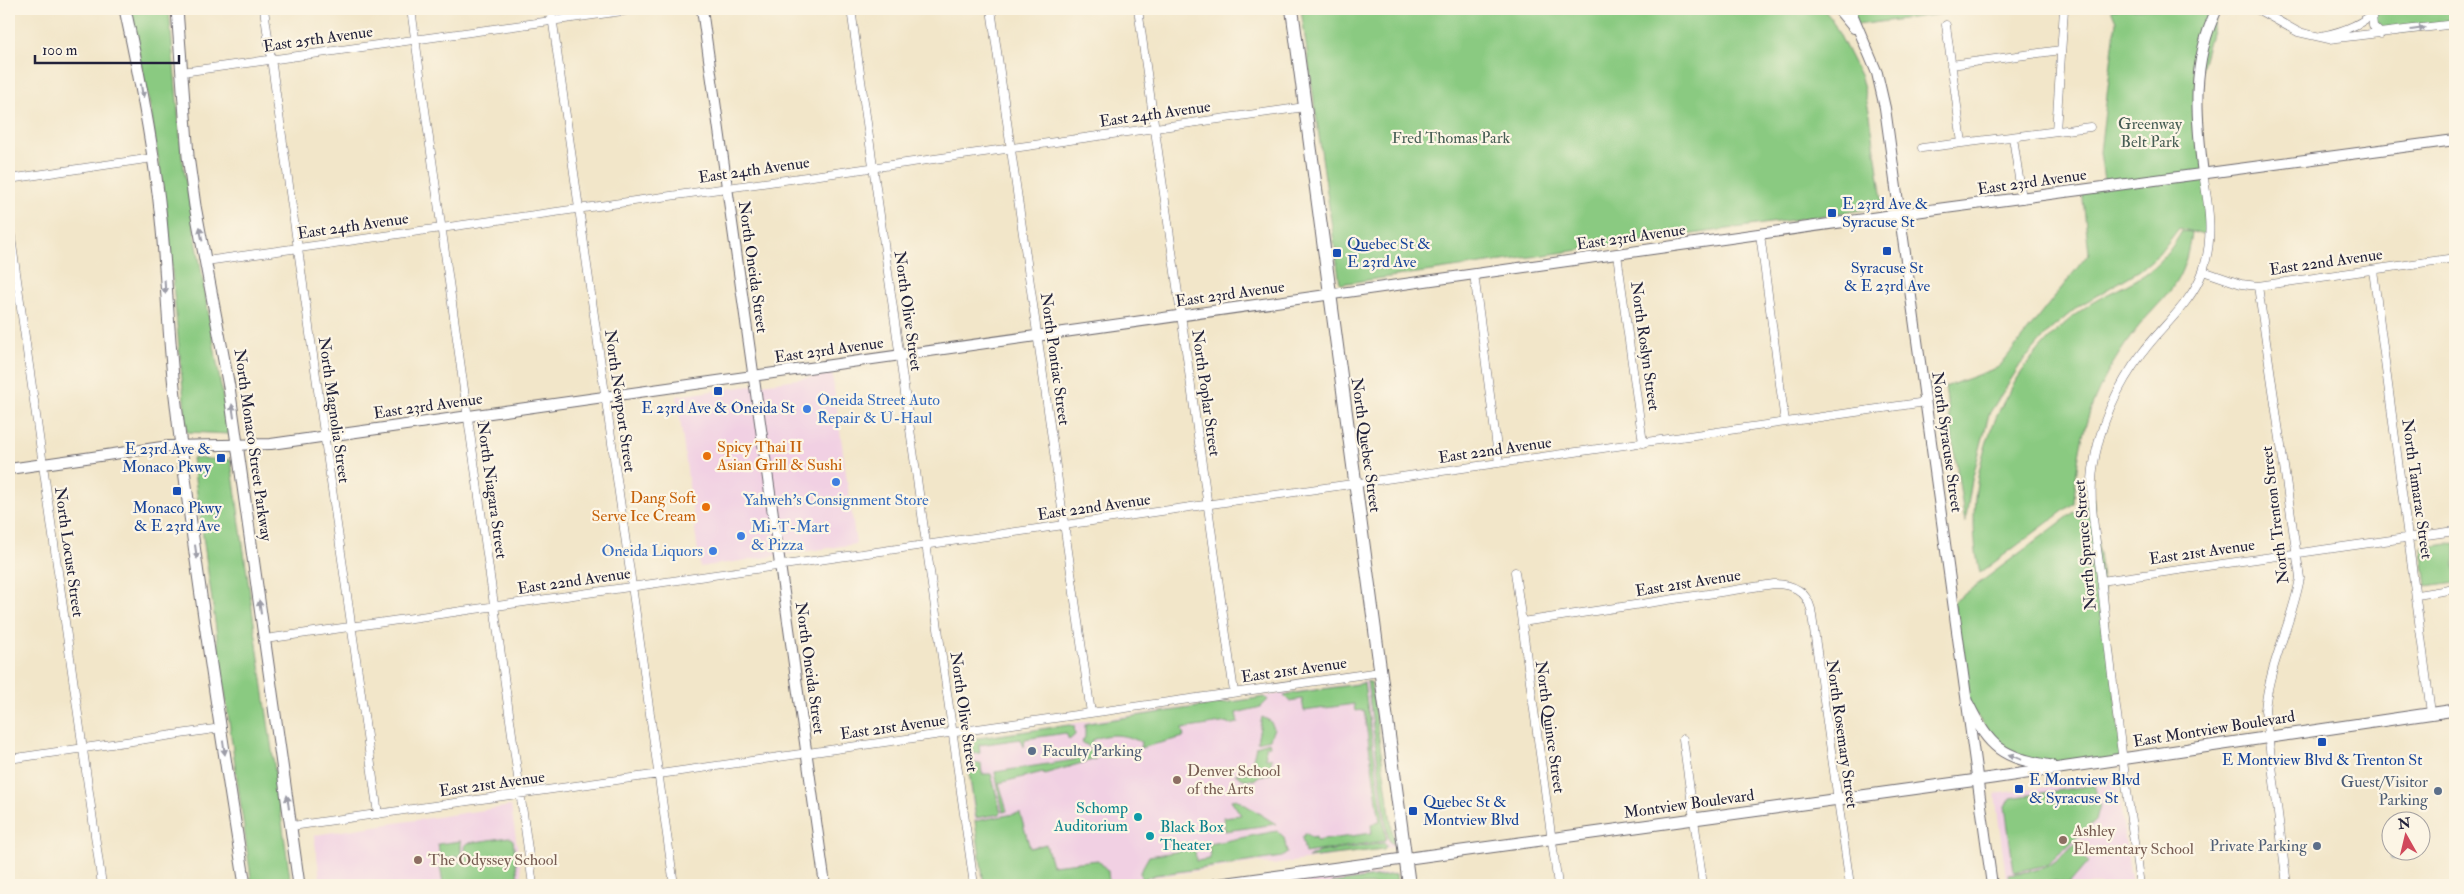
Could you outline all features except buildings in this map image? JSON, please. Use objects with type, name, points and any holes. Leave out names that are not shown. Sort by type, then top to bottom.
[{"type":"main road","points":[[125,9],[140,80],[153,158],[161,219],[167,317],[181,445],[244,885]]},
{"type":"main road","name":"North Monaco Street Parkway","points":[[177,9],[188,156],[238,446],[292,826],[298,885]]},
{"type":"main road","name":"North Quebec Street","points":[[1292,9],[1409,885]]},
{"type":"main road","points":[[1968,704],[1984,733],[1998,749],[2024,761],[2063,768]]},
{"type":"main road","name":"East Montview Boulevard","points":[[1977,780],[2455,710]]},
{"type":"main road","name":"Montview Boulevard","points":[[1405,858],[1551,840],[1977,780]]},
{"type":"main road","points":[[1214,885],[1405,858]]},
{"type":"street","name":"North Magnolia Street","points":[[264,9],[350,627],[378,814]]},
{"type":"street","name":"North Niagara Street","points":[[411,9],[533,885]]},
{"type":"street","name":"North Newport Street","points":[[551,9],[674,885]]},
{"type":"street","name":"East 25th Avenue","points":[[182,72],[637,9]]},
{"type":"street","name":"North Oneida Street","points":[[702,9],[825,885]]},
{"type":"street","name":"North Olive Street","points":[[851,9],[974,885]]},
{"type":"street","name":"North Pontiac Street","points":[[991,9],[1092,713]]},
{"type":"street","name":"North Poplar Street","points":[[1138,9],[1234,692]]},
{"type":"street","points":[[1838,9],[1863,38]]},
{"type":"street","name":"North Syracuse Street","points":[[1850,9],[1877,73],[1883,98],[1992,885]]},
{"type":"street","points":[[2056,131],[2064,9]]},
{"type":"street","points":[[2203,174],[2196,115],[2197,83],[2204,43],[2217,9]]},
{"type":"street","points":[[2257,9],[2288,27],[2314,37],[2341,39],[2455,24]]},
{"type":"street","points":[[2314,37],[2346,30],[2372,16],[2378,9]]},
{"type":"street","points":[[2372,16],[2373,26],[2380,34]]},
{"type":"street","points":[[1946,25],[1962,143]]},
{"type":"street","points":[[1951,65],[2061,50]]},
{"type":"street","name":"East 24th Avenue","points":[[206,261],[1305,107]]},
{"type":"street","points":[[1922,148],[2090,127]]},
{"type":"street","points":[[2014,137],[2022,198]]},
{"type":"street","name":"East 23rd Avenue","points":[[9,468],[181,445],[238,446],[324,436],[1900,214],[2455,140]]},
{"type":"street","points":[[9,179],[153,158]]},
{"type":"street","name":"North Spruce Street","points":[[2140,885],[2122,759],[2101,580],[2093,498],[2093,470],[2100,439],[2111,405],[2126,376],[2142,352],[2181,310],[2195,289],[2203,271],[2210,232],[2210,214],[2203,174]]},
{"type":"street","name":"North Locust Street","points":[[9,223],[102,885]]},
{"type":"street","points":[[1760,234],[1785,422]]},
{"type":"street","name":"North Roslyn Street","points":[[1617,254],[1643,443]]},
{"type":"street","name":"East 22nd Avenue","points":[[2203,271],[2241,284],[2258,286],[2455,258]]},
{"type":"street","name":"North Tamarac Street","points":[[2372,270],[2431,713]]},
{"type":"street","points":[[1474,274],[1499,463]]},
{"type":"street","name":"North Trenton Street","points":[[2258,286],[2300,578],[2297,594],[2267,686],[2265,710],[2266,737],[2287,885]]},
{"type":"street","name":"East 22nd Avenue","points":[[265,639],[1926,402]]},
{"type":"street","name":"East 21st Avenue","points":[[2101,580],[2455,531]]},
{"type":"street","name":"North Quince Street","points":[[1515,572],[1558,885]]},
{"type":"street","name":"East 21st Avenue","points":[[1522,622],[1774,584],[1784,584],[1799,590]]},
{"type":"street","name":"North Rosemary Street","points":[[1799,590],[1809,601],[1811,609],[1850,885]]},
{"type":"street","points":[[2416,595],[2455,590]]},
{"type":"street","name":"East 21st Avenue","points":[[292,826],[1380,672]]},
{"type":"street","points":[[9,759],[221,728]]},
{"type":"street","points":[[1683,739],[1703,885]]},
{"type":"shaded area","points":[[832,374],[856,544],[700,567],[677,396]]},
{"type":"shaded area","name":"Denver School of the Arts","points":[[1369,681],[1371,683],[1393,847],[1272,865],[1259,862],[1154,877],[1125,885],[1110,883],[1096,885],[983,885],[964,739]]},
{"type":"shaded area","name":"Ashley Elementary School","points":[[2116,777],[2132,885],[2007,885],[1995,794]]},
{"type":"shaded area","name":"The Odyssey School","points":[[511,806],[523,885],[321,885],[314,835]]},
{"type":"shaded area","points":[[1396,873],[1398,885],[1280,885],[1340,877]]},
{"type":"green space","points":[[129,9],[169,9],[182,157],[229,434],[187,432],[166,209],[150,107]]},
{"type":"green space","name":"Fred Thomas Park","points":[[1301,9],[1823,9],[1831,18],[1861,77],[1870,115],[1883,207],[1340,284]]},
{"type":"green space","points":[[1850,9],[1981,9],[1857,25]]},
{"type":"green space","name":"Greenway Belt Park","points":[[2111,9],[2218,9],[2197,83],[2210,237],[2179,228],[2159,254],[2140,270],[2079,306],[2050,330],[2020,365],[1989,414],[1972,480],[1965,523],[1945,387],[1999,367],[2089,253],[2082,190],[2105,187],[2100,152],[2116,21]]},
{"type":"green space","points":[[2378,9],[2455,9],[2455,24],[2381,34],[2372,21]]},
{"type":"green space","points":[[2182,231],[2191,232],[2188,253],[2176,282],[2127,342],[2103,381],[2095,400],[2083,438],[2074,503],[1980,573],[1974,536],[1975,499],[1981,462],[1992,426],[2009,393],[2030,361],[2054,333],[2091,303],[2152,269],[2161,261]]},
{"type":"green space","points":[[192,458],[231,460],[291,885],[252,885]]},
{"type":"green space","points":[[2093,498],[2122,759],[2063,768],[2005,753],[1968,704],[1954,602]]},
{"type":"green space","points":[[2455,543],[2455,582],[2427,586],[2422,548]]},
{"type":"green space","points":[[1367,681],[1371,683],[1394,843],[1391,843],[1388,838]]},
{"type":"green space","points":[[1364,683],[1386,838],[1384,841],[1305,853],[1302,838],[1306,833],[1312,838],[1316,837],[1316,841],[1372,833],[1371,824],[1380,822],[1364,710],[1355,711],[1354,704],[1304,711],[1302,699],[1289,701],[1284,696]]},
{"type":"green space","points":[[1265,697],[1268,700],[1261,707],[1236,713],[1238,723],[1229,725],[1228,722],[1182,729],[1184,737],[1140,748],[1141,742],[1128,737],[1110,735],[1097,738],[1091,741],[1096,759],[1044,774],[1043,772],[999,783],[1007,811],[1003,812],[995,772],[1074,760],[1085,755],[1091,748],[1082,742],[1085,737],[1085,725],[1088,723]]},
{"type":"green space","points":[[1262,717],[1270,721],[1274,728],[1270,739],[1257,742]]},
{"type":"green space","points":[[1069,725],[1074,726],[1075,735],[1069,740],[1066,733],[1025,739],[1024,747],[1021,739],[979,745],[980,753],[972,754],[973,764],[981,763],[982,774],[991,774],[1001,812],[1000,814],[976,818],[964,740]]},
{"type":"green space","points":[[1269,742],[1270,746],[1265,747],[1266,758],[1272,758],[1271,763],[1274,773],[1259,776],[1254,780],[1243,779],[1235,774],[1250,772],[1256,746]]},
{"type":"green space","points":[[2094,785],[2100,805],[2096,820],[2047,865],[2014,872],[2005,806],[2010,798]]},
{"type":"green space","points":[[1236,799],[1276,824],[1225,831],[1223,817],[1241,815],[1231,800]]},
{"type":"green space","points":[[1020,813],[1030,848],[1046,844],[1052,865],[1098,860],[1108,871],[1109,882],[1087,885],[984,885],[975,821]]},
{"type":"green space","points":[[1277,831],[1284,837],[1287,853],[1282,857],[1155,875],[1142,880],[1140,872],[1149,856],[1195,849],[1196,861],[1210,859],[1209,844]]},
{"type":"green space","points":[[509,837],[513,840],[519,885],[443,885],[440,865],[466,861],[465,846],[468,843]]},
{"type":"green space","points":[[461,841],[461,856],[440,859],[438,844]]},
{"type":"green space","points":[[2076,842],[2080,853],[2088,862],[2069,884],[2055,881],[2037,885],[2010,885],[2008,874],[2046,867],[2060,858]]},
{"type":"green space","points":[[1383,843],[1387,845],[1384,849],[1308,858],[1319,852]]},
{"type":"green space","points":[[1396,874],[1397,885],[1333,885],[1332,883]]},
{"type":"place","name":"E 23rd Ave & Syracuse St","points":[[1832,213]]},
{"type":"place","name":"Syracuse St & E 23rd Ave","points":[[1887,251]]},
{"type":"place","name":"Quebec St & E 23rd Ave","points":[[1337,253]]},
{"type":"place","name":"E 23rd Ave & Oneida St","points":[[718,391]]},
{"type":"place","name":"Oneida Street Auto Repair & U-Haul","points":[[807,409]]},
{"type":"place","name":"Spicy Thai II Asian Grill & Sushi","points":[[707,456]]},
{"type":"place","name":"E 23rd Ave & Monaco Pkwy","points":[[221,458]]},
{"type":"place","name":"Yahweh's Consignment Store","points":[[836,482]]},
{"type":"place","name":"Monaco Pkwy & E 23rd Ave","points":[[177,491]]},
{"type":"place","name":"Dang Soft Serve Ice Cream","points":[[706,507]]},
{"type":"place","name":"Mi-T-Mart & Pizza","points":[[741,536]]},
{"type":"place","name":"Oneida Liquors","points":[[713,551]]},
{"type":"place","name":"E Montview Blvd & Trenton St","points":[[2322,742]]},
{"type":"place","name":"Faculty Parking","points":[[1032,751]]},
{"type":"place","name":"Denver School of the Arts","points":[[1177,780]]},
{"type":"place","name":"E Montview Blvd & Syracuse St","points":[[2019,789]]},
{"type":"place","name":"Guest/Visitor Parking","points":[[2438,791]]},
{"type":"place","name":"Quebec St & Montview Blvd","points":[[1413,811]]},
{"type":"place","name":"Schomp Auditorium","points":[[1138,817]]},
{"type":"place","name":"Black Box Theater","points":[[1150,836]]},
{"type":"place","name":"Ashley Elementary School","points":[[2063,840]]},
{"type":"place","name":"Private Parking","points":[[2317,846]]},
{"type":"place","name":"The Odyssey School","points":[[418,860]]}]
